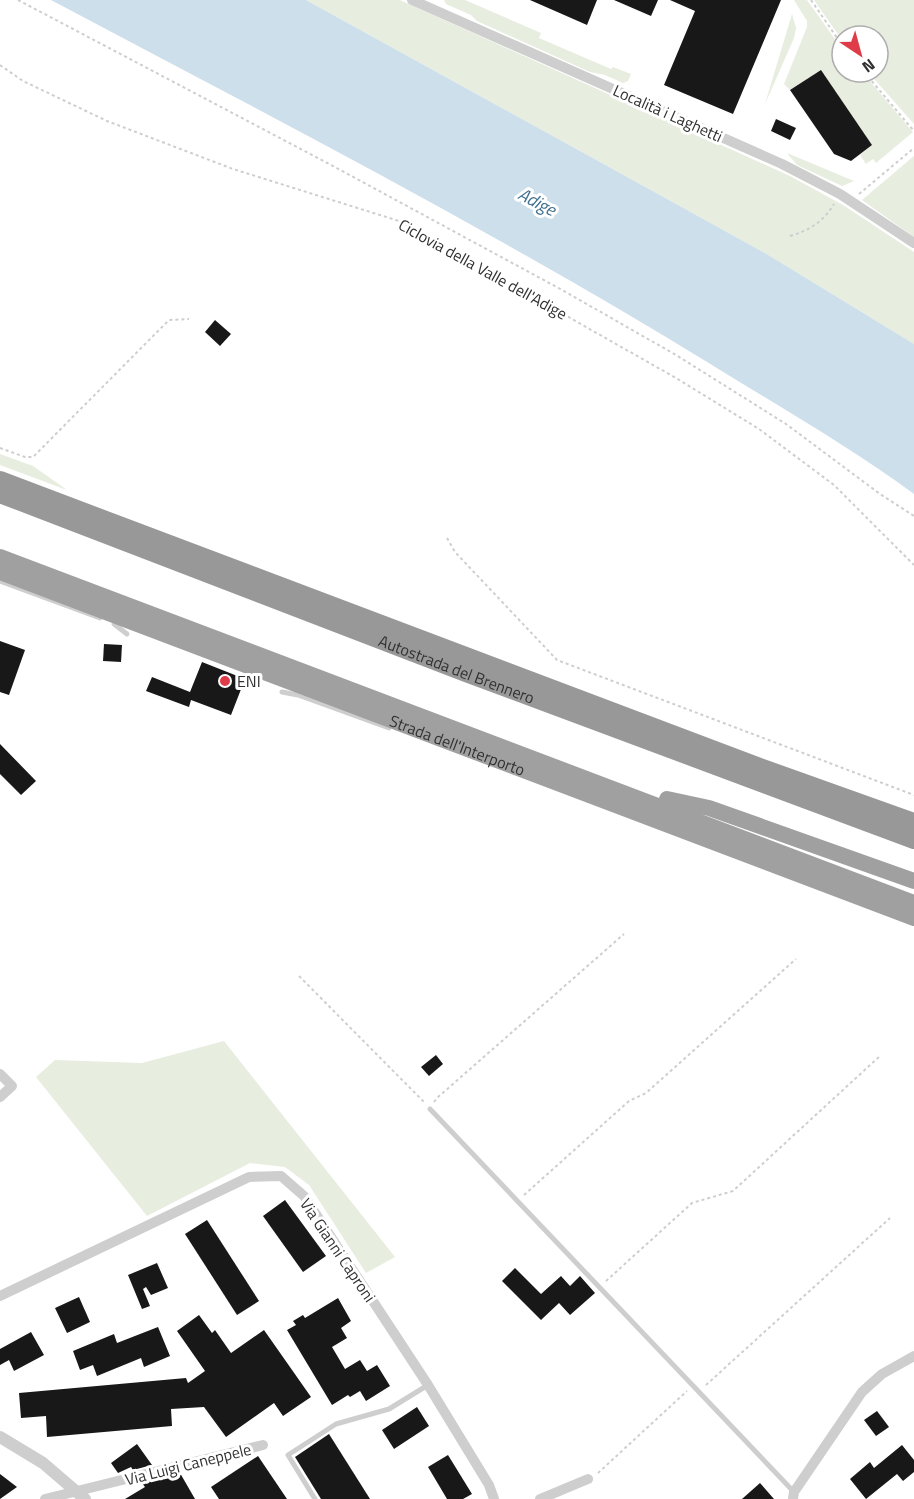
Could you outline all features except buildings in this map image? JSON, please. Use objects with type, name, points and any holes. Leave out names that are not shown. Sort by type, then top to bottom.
[{"type":"highway","name":"Autostrada del Brennero","points":[[0,480],[757,766],[914,822]]},
{"type":"highway","name":"Autostrada del Brennero","points":[[0,494],[466,673],[914,840]]},
{"type":"highway","name":"Strada dell'Interporto","points":[[0,557],[914,903]]},
{"type":"highway","name":"Strada dell'Interporto","points":[[0,572],[914,918]]},
{"type":"highway","points":[[614,788],[709,808],[914,881]]},
{"type":"highway","points":[[780,868],[846,901],[914,929]]},
{"type":"street","name":"Località i Laghetti","points":[[412,0],[765,157],[840,194],[914,243]]},
{"type":"street","points":[[0,1074],[12,1086],[0,1097]]},
{"type":"street","name":"Via Gianni Caproni","points":[[0,1296],[249,1177],[281,1176],[304,1196],[428,1385],[489,1485],[494,1499]]},
{"type":"street","points":[[794,1495],[862,1392],[882,1374],[914,1356]]},
{"type":"street","points":[[0,1437],[43,1463],[81,1495]]},
{"type":"street","name":"Via Luigi Caneppele","points":[[45,1499],[81,1495],[263,1445]]},
{"type":"street","points":[[540,1499],[588,1479]]},
{"type":"lane","points":[[0,581],[118,625],[127,634]]},
{"type":"lane","points":[[282,692],[298,695],[398,731],[430,733]]},
{"type":"lane","points":[[430,1109],[699,1391],[794,1495]]},
{"type":"lane","points":[[315,1499],[288,1455],[336,1424],[389,1409],[428,1385]]},
{"type":"path","points":[[18,0],[333,166],[564,291],[676,355],[786,424],[880,494],[914,516]]},
{"type":"path","points":[[811,0],[830,28]]},
{"type":"path","name":"Ciclovia della Valle dell'Adige","points":[[0,65],[23,81],[107,121],[234,169],[399,221],[676,378],[759,429],[834,485],[914,566]]},
{"type":"path","points":[[874,84],[914,130]]},
{"type":"path","points":[[851,201],[914,148]]},
{"type":"path","points":[[790,236],[819,223],[829,213],[840,194]]},
{"type":"path","points":[[0,448],[25,457],[33,457],[169,321],[189,319]]},
{"type":"path","points":[[447,538],[455,552],[557,660],[914,795]]},
{"type":"path","points":[[299,976],[430,1109],[437,1098],[624,934]]},
{"type":"path","points":[[517,1201],[629,1101],[646,1093],[796,959]]},
{"type":"path","points":[[600,1287],[693,1203],[733,1191],[881,1054]]},
{"type":"path","points":[[699,1391],[891,1218]]},
{"type":"path","points":[[588,1479],[601,1471],[693,1385]]},
{"type":"shaded area","points":[[306,0],[400,0],[790,176],[843,205],[914,252],[914,344],[765,253]]},
{"type":"shaded area","points":[[444,0],[465,0],[541,33],[539,38],[611,69],[613,67],[631,74],[628,81],[623,83],[605,75],[590,72],[477,21],[471,15],[446,4]]},
{"type":"shaded area","points":[[794,0],[807,0],[830,32],[830,83],[821,70],[790,90],[784,84],[807,27],[807,21]]},
{"type":"shaded area","points":[[814,0],[914,0],[914,124],[879,84],[890,84],[890,24],[831,24]]},
{"type":"shaded area","points":[[792,14],[796,28],[794,38],[765,104]]},
{"type":"shaded area","points":[[831,84],[872,84],[913,132],[876,163],[873,159],[866,164],[860,155],[872,145]]},
{"type":"shaded area","points":[[787,153],[854,181],[842,186],[797,165]]},
{"type":"shaded area","points":[[914,156],[914,237],[862,200]]},
{"type":"shaded area","points":[[0,454],[33,466],[67,490],[0,465]]},
{"type":"shaded area","points":[[224,1041],[395,1257],[366,1273],[309,1185],[285,1167],[250,1163],[147,1216],[36,1077],[55,1060],[142,1063]]},
{"type":"water","name":"Adige","points":[[51,0],[306,0],[765,253],[914,344],[914,494],[814,428],[631,316],[549,269],[385,177]]},
{"type":"place","name":"ENI","points":[[225,681]]}]
